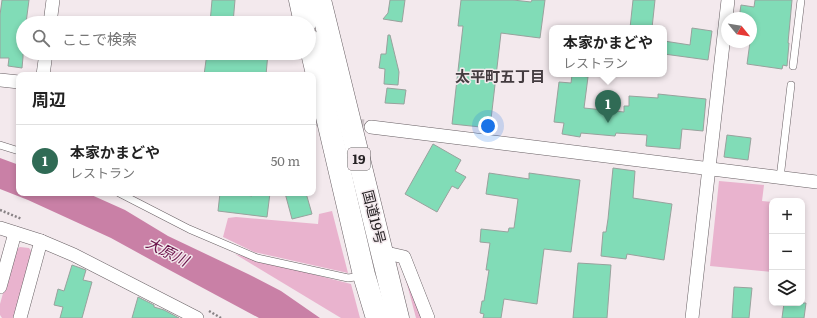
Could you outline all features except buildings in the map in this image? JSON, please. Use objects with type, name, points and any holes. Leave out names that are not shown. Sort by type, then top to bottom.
[{"type":"highway","points":[[300,0],[303,16]]},
{"type":"highway","name":"国道19号","points":[[320,0],[398,318]]},
{"type":"highway","name":"国道19号","points":[[314,60],[364,275],[377,318]]},
{"type":"street","points":[[51,16],[53,0]]},
{"type":"street","points":[[692,318],[728,0]]},
{"type":"street","points":[[43,72],[45,60]]},
{"type":"street","points":[[0,80],[16,82]]},
{"type":"street","points":[[371,127],[817,182]]},
{"type":"street","points":[[0,228],[41,241],[74,255],[196,318]]},
{"type":"street","points":[[0,287],[16,233]]},
{"type":"street","points":[[20,318],[41,241]]},
{"type":"street","points":[[382,252],[404,257],[428,318]]},
{"type":"lane","points":[[793,66],[801,0]]},
{"type":"lane","points":[[780,178],[791,85]]},
{"type":"lane","points":[[0,145],[16,150]]},
{"type":"lane","points":[[125,196],[189,229],[257,258],[348,278],[364,275]]},
{"type":"shaded area","points":[[719,181],[764,185],[762,201],[769,202],[769,272],[710,266]]},
{"type":"shaded area","points":[[332,211],[348,273],[254,252],[223,237],[228,218],[236,217],[318,224],[319,214]]},
{"type":"shaded area","points":[[20,247],[29,248],[34,255],[15,317],[2,318],[0,315],[0,304],[15,250]]},
{"type":"shaded area","points":[[235,254],[351,284],[360,318],[341,318]]},
{"type":"shaded area","points":[[403,269],[423,318],[416,318]]},
{"type":"water","points":[[0,158],[16,164],[16,195],[0,189]]},
{"type":"water","name":"大原川","points":[[18,196],[94,196],[125,210],[168,236],[281,291],[320,318],[259,318],[111,238]]},
{"type":"tunnel","points":[[316,119],[371,127]]},
{"type":"place","name":"本家かまどや","points":[[608,123]]},
{"type":"district","name":"太平町五丁目","points":[[500,77]]}]
